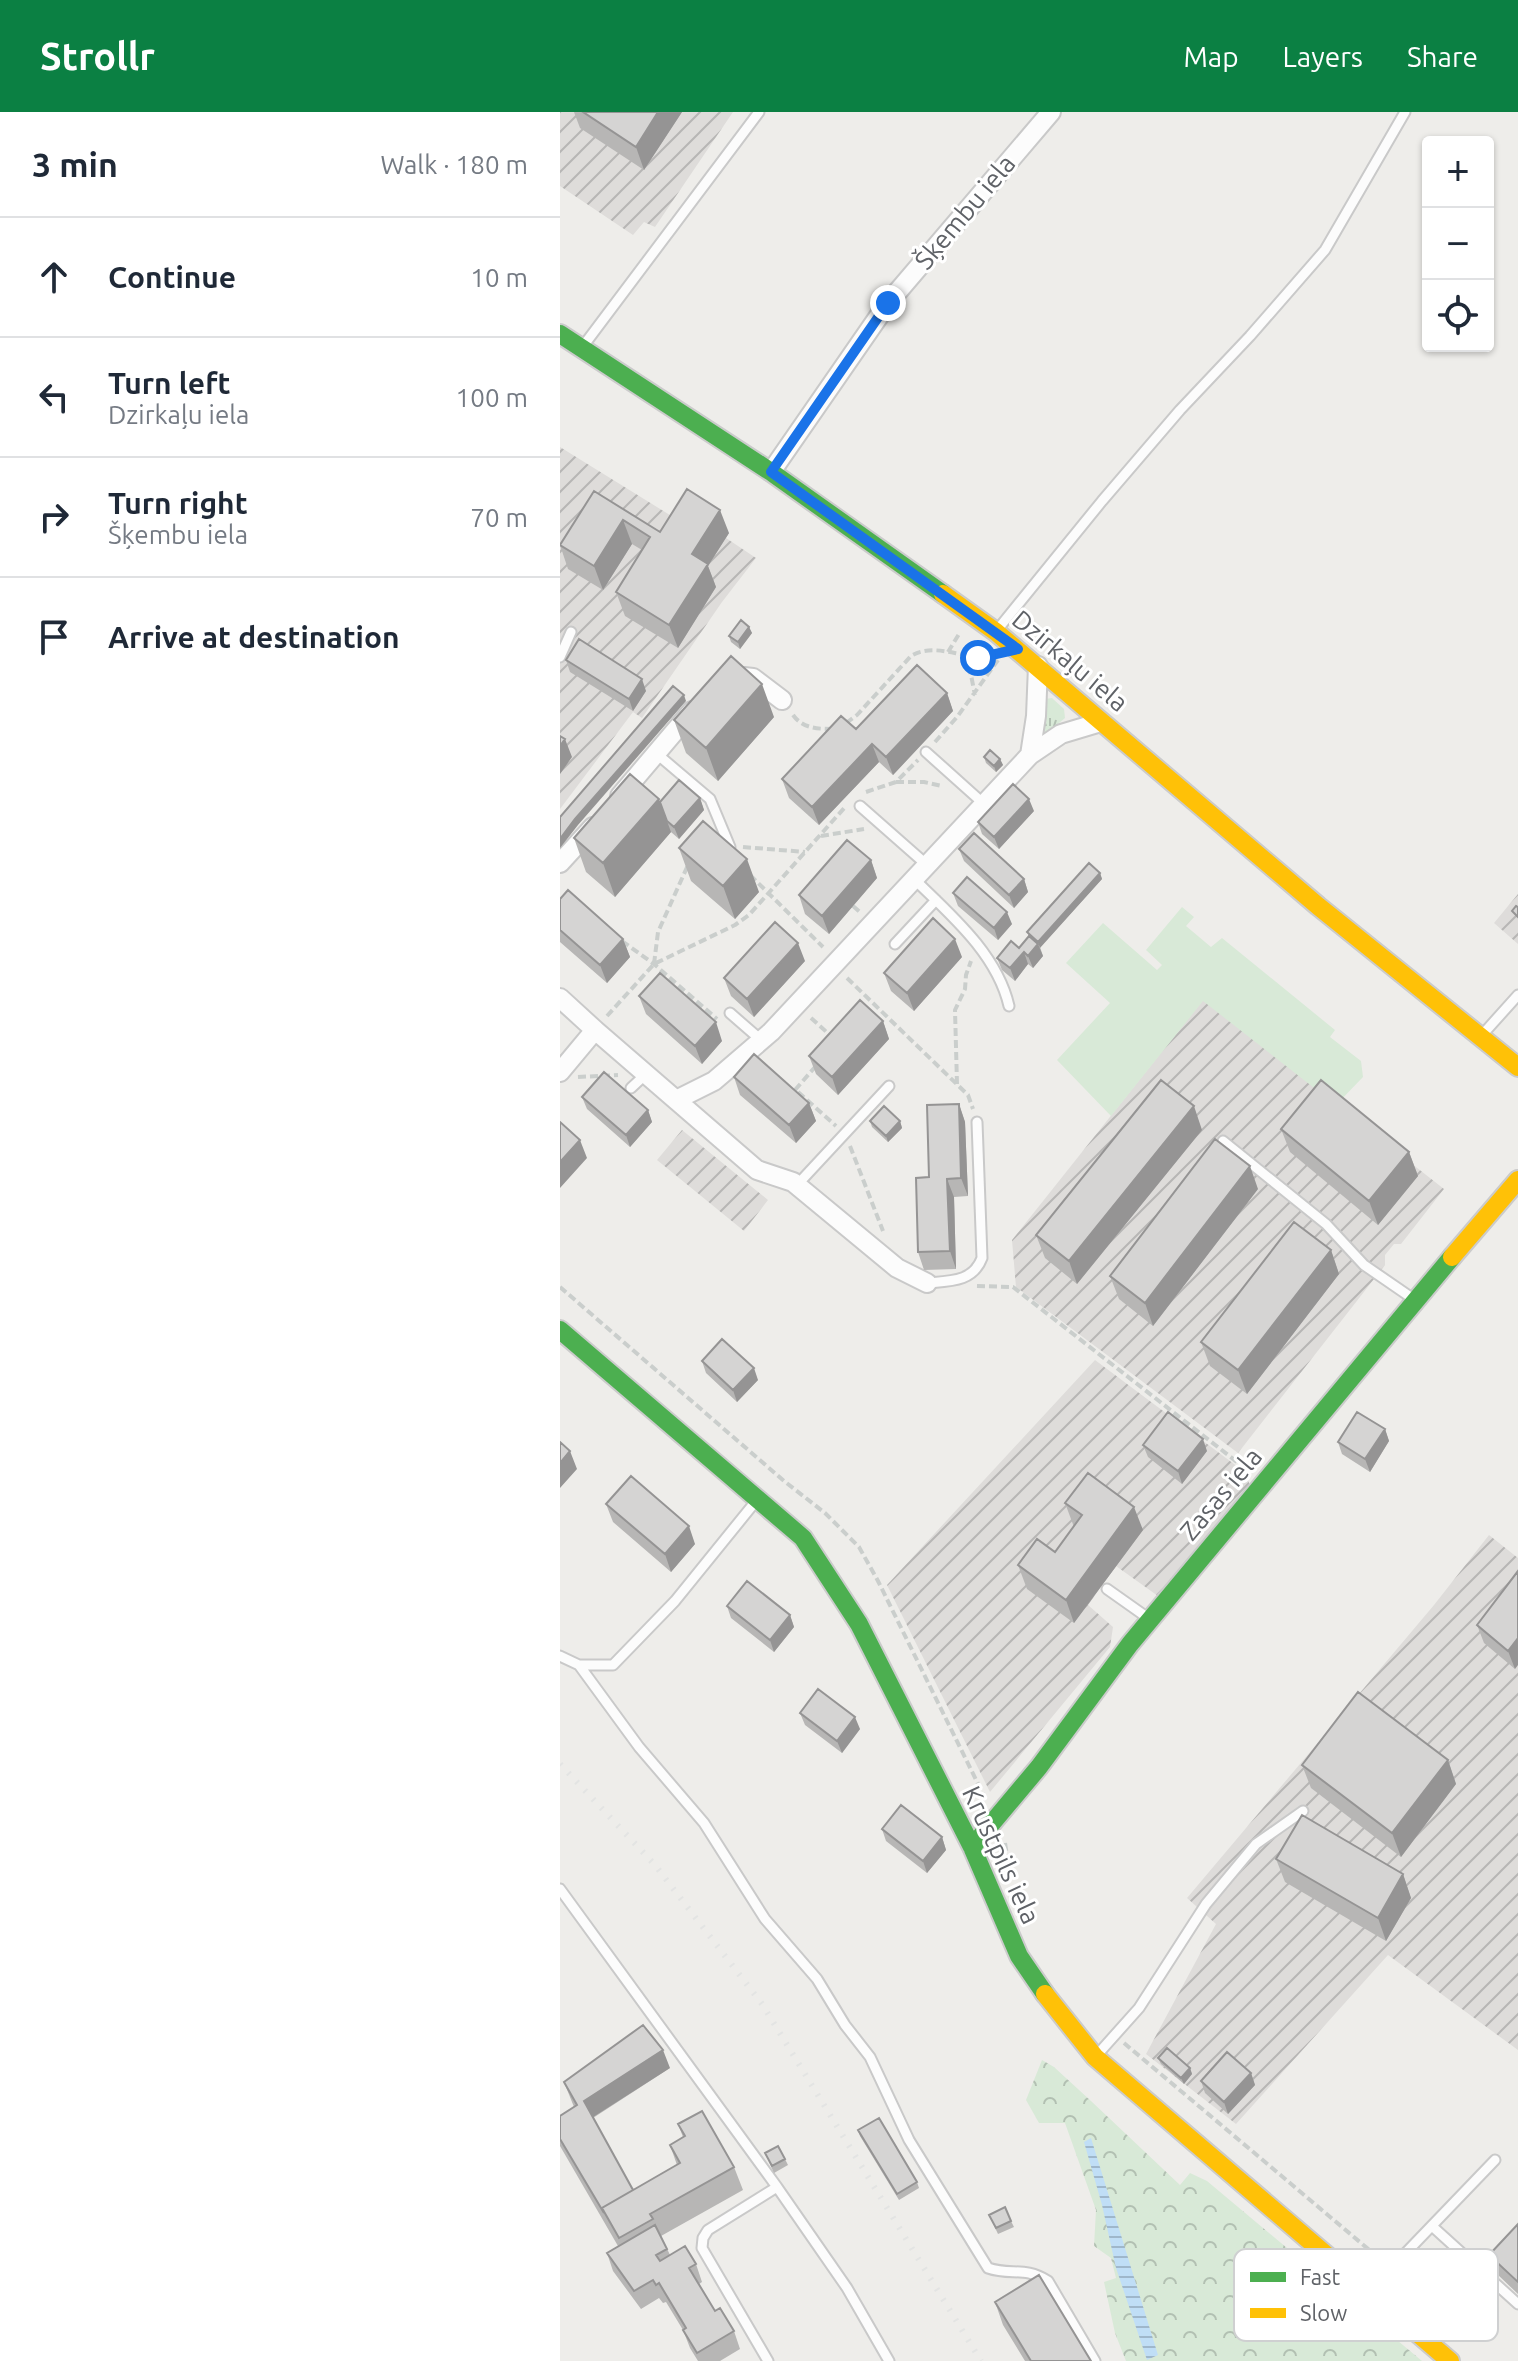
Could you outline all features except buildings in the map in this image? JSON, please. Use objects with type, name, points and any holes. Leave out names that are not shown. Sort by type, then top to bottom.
[{"type":"street","name":"Šķembu iela","points":[[771,472],[888,303],[1051,112]]},
{"type":"street","name":"Dzirkaļu iela","points":[[568,343],[771,472],[996,632],[1318,906],[1518,1067]]},
{"type":"street","points":[[1030,755],[1036,716],[1038,666]]},
{"type":"street","points":[[725,682],[735,676],[753,678],[782,700]]},
{"type":"street","points":[[560,863],[706,697]]},
{"type":"street","points":[[676,1100],[714,1081],[771,1032],[920,872],[977,798],[1061,734],[1101,722]]},
{"type":"street","points":[[560,998],[757,1170],[797,1185],[897,1268],[927,1283]]},
{"type":"street","points":[[567,1074],[595,1030]]},
{"type":"street","name":"Zasas iela","points":[[972,1847],[1039,1767],[1150,1620],[1518,1180]]},
{"type":"street","name":"Krustpils iela","points":[[560,1330],[803,1538],[859,1624],[972,1847],[1019,1956],[1054,2007],[1095,2057],[1319,2249]]},
{"type":"street","name":"Krustpils iela","points":[[1427,2341],[1450,2361]]},
{"type":"lane","points":[[568,343],[759,112]]},
{"type":"lane","points":[[996,632],[1180,410],[1325,250],[1405,112]]},
{"type":"lane","points":[[560,657],[571,632]]},
{"type":"lane","points":[[926,752],[977,798]]},
{"type":"lane","points":[[657,754],[710,799],[730,847]]},
{"type":"lane","points":[[856,800],[920,872],[936,900],[989,960],[1005,987],[1009,1006]]},
{"type":"lane","points":[[895,944],[936,900]]},
{"type":"lane","points":[[1480,1036],[1518,995]]},
{"type":"lane","points":[[730,1013],[761,1040]]},
{"type":"lane","points":[[631,1088],[646,1074]]},
{"type":"lane","points":[[797,1185],[889,1086]]},
{"type":"lane","points":[[927,1283],[960,1280],[978,1269],[982,1258],[977,1122]]},
{"type":"lane","points":[[1223,1141],[1326,1224],[1364,1265],[1415,1300]]},
{"type":"lane","points":[[560,1656],[579,1665],[613,1665],[675,1601],[757,1499]]},
{"type":"lane","points":[[1107,1589],[1150,1620]]},
{"type":"lane","points":[[579,1665],[639,1747],[704,1823],[765,1919],[817,1979],[845,2025],[870,2057],[909,2140],[988,2268],[1025,2271],[1048,2281],[1095,2361]]},
{"type":"lane","points":[[1095,2057],[1139,2008],[1206,1904],[1256,1844],[1303,1811]]},
{"type":"lane","points":[[560,1889],[777,2187],[847,2288],[889,2361]]},
{"type":"lane","points":[[1411,2249],[1495,2160]]},
{"type":"lane","points":[[768,2361],[702,2248],[708,2230],[777,2187]]},
{"type":"lane","points":[[1433,2227],[1457,2249]]},
{"type":"lane","points":[[1498,2286],[1518,2304]]},
{"type":"path","points":[[595,1030],[654,964],[735,925],[749,915],[819,836],[856,800],[896,782],[975,695],[1002,653],[978,658],[922,650],[911,656],[857,715],[838,728],[817,729],[798,722],[782,700]]},
{"type":"path","points":[[964,655],[975,695]]},
{"type":"path","points":[[896,782],[924,782],[977,798]]},
{"type":"path","points":[[819,836],[854,829]]},
{"type":"path","points":[[805,852],[730,847],[736,862],[770,892],[872,1001],[968,1095],[977,1122]]},
{"type":"path","points":[[654,964],[658,932],[693,855]]},
{"type":"path","points":[[957,1084],[955,1010],[972,963],[968,935]]},
{"type":"path","points":[[863,1011],[872,1001]]},
{"type":"path","points":[[795,1090],[820,1061]]},
{"type":"path","points":[[567,1074],[646,1074]]},
{"type":"path","points":[[846,1134],[890,1248],[887,1260]]},
{"type":"path","points":[[960,1280],[971,1285],[1013,1287],[1264,1482]]},
{"type":"path","points":[[560,1287],[825,1513],[859,1547],[995,1818],[1005,1844],[1010,1875]]},
{"type":"path","points":[[1115,2035],[1367,2249]]},
{"type":"shaded area","points":[[560,112],[733,112],[655,227],[644,222],[633,235],[560,186]]},
{"type":"shaded area","points":[[560,447],[686,525],[695,513],[729,533],[726,538],[756,558],[642,718],[633,712],[560,809]]},
{"type":"shaded area","points":[[1518,894],[1518,944],[1494,923]]},
{"type":"shaded area","points":[[1203,1000],[1444,1189],[1401,1244],[1394,1244],[1385,1255],[1385,1265],[1238,1453],[1016,1287],[1012,1240]]},
{"type":"shaded area","points":[[682,1130],[768,1200],[744,1231],[657,1160]]},
{"type":"shaded area","points":[[1095,1360],[1246,1473],[1250,1486],[1158,1596],[1116,1566],[1088,1605],[1113,1627],[1110,1647],[990,1792],[887,1585]]},
{"type":"shaded area","points":[[1489,1535],[1518,1558],[1518,2050],[1388,1955],[1236,2124],[1146,2054],[1216,1924],[1187,1898],[1434,1605]]},
{"type":"green space","points":[[1052,698],[1064,709],[1065,718],[1039,740],[1045,699]]},
{"type":"green space","points":[[1182,907],[1194,917],[1186,926],[1211,947],[1222,938],[1335,1030],[1330,1037],[1361,1061],[1363,1077],[1336,1105],[1203,1001],[1111,1116],[1057,1060],[1110,1003],[1066,963],[1103,923],[1157,970],[1162,965],[1146,950]]},
{"type":"green space","points":[[1042,2060],[1054,2067],[1180,2185],[1190,2173],[1207,2181],[1288,2249],[1234,2249],[1234,2341],[1398,2341],[1422,2361],[1126,2361],[1115,2333],[1104,2282],[1116,2278],[1111,2258],[1094,2246],[1096,2210],[1065,2123],[1039,2123],[1026,2100]]},
{"type":"water","points":[[1091,2138],[1158,2355],[1147,2360],[1116,2268],[1084,2142]]},
{"type":"railway","points":[[560,1764],[655,1865],[762,2004],[981,2361]]},
{"type":"traffic: fast","points":[[560,334],[771,472],[943,594]]},
{"type":"traffic: fast","points":[[972,1847],[1039,1767],[1130,1644],[1452,1257]]},
{"type":"traffic: fast","points":[[560,1330],[803,1538],[859,1624],[972,1847],[1019,1956],[1045,1994]]},
{"type":"traffic: slow","points":[[943,594],[996,632],[1318,906],[1518,1067]]},
{"type":"traffic: slow","points":[[1452,1257],[1518,1180]]},
{"type":"traffic: slow","points":[[1045,1994],[1095,2057],[1319,2249]]},
{"type":"traffic: slow","points":[[1427,2341],[1450,2361]]},
{"type":"route","points":[[888,303],[771,472],[1018,649],[978,658]]}]
